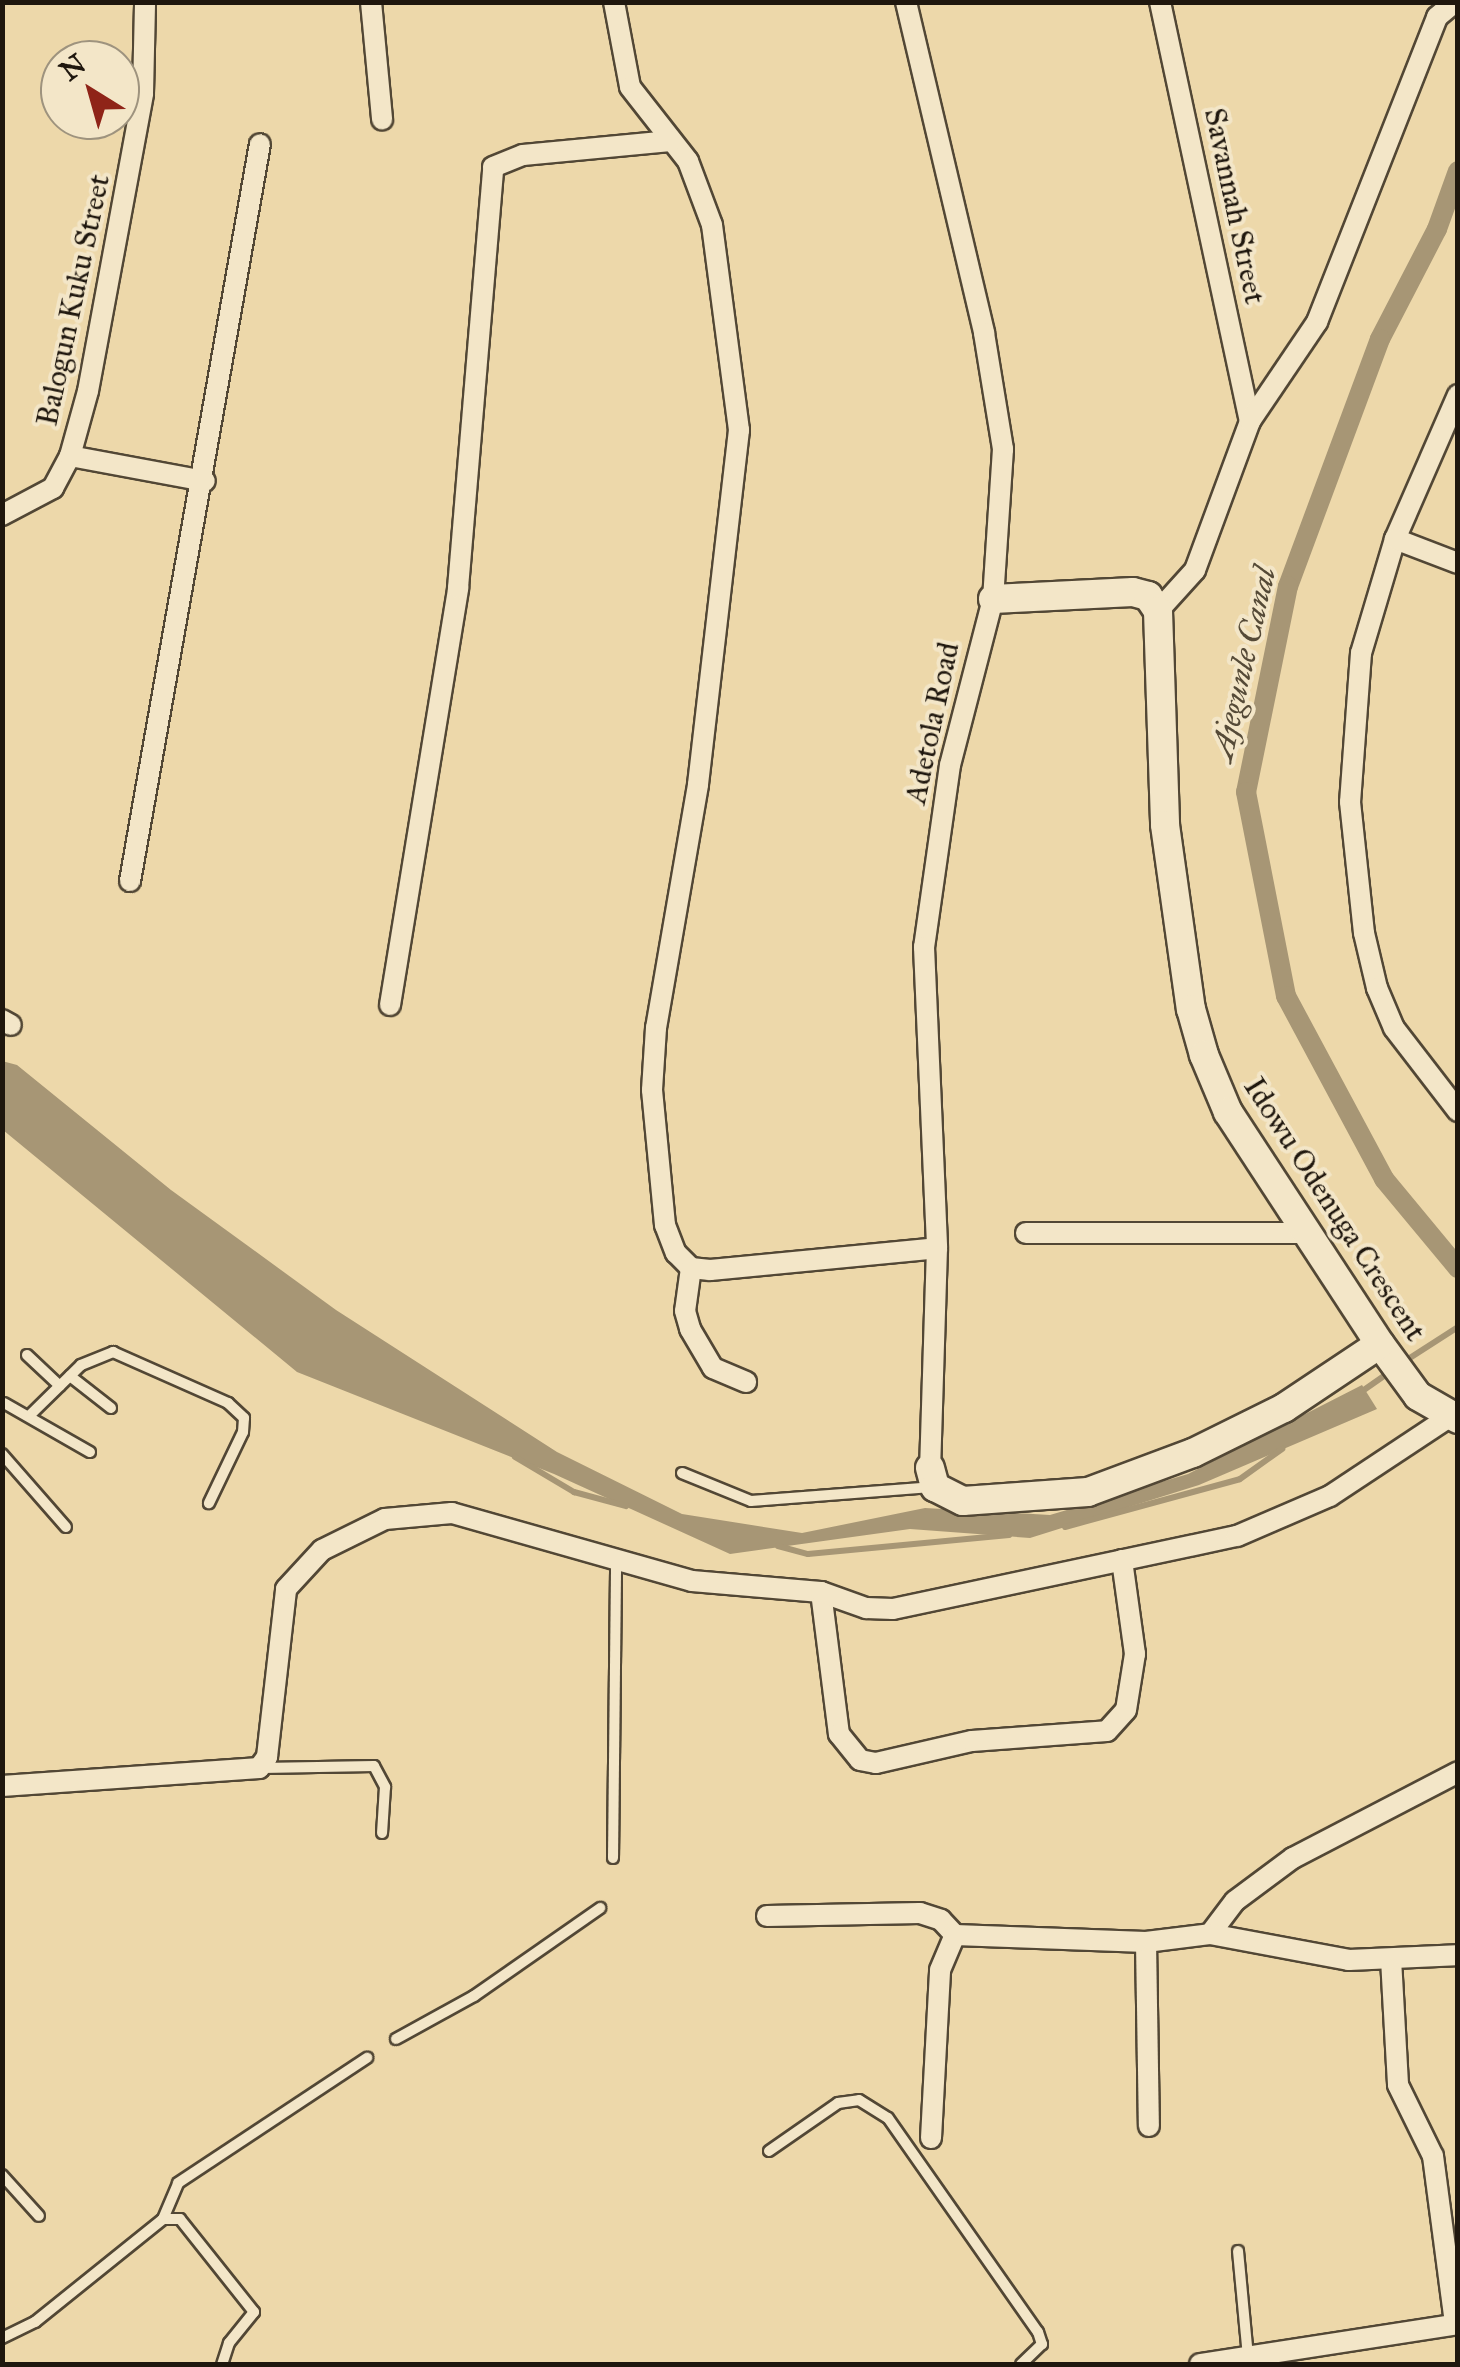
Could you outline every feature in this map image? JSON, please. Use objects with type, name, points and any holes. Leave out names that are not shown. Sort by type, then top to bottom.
[{"type":"street","name":"Balogun Kuku Street","points":[[2,515],[53,488],[70,456],[118,250],[143,93],[145,2]]},
{"type":"street","points":[[371,2],[382,118]]},
{"type":"street","points":[[614,2],[630,87],[695,174],[712,224],[740,430],[698,785],[656,1028],[652,1090],[665,1225],[676,1254],[691,1268],[937,1248]]},
{"type":"street","name":"Adetola Road","points":[[906,2],[996,392],[1003,500],[993,599],[950,765],[924,947],[937,1248],[932,1477]]},
{"type":"street","name":"Savannah Street","points":[[1160,2],[1250,421]]},
{"type":"street","points":[[993,599],[1133,592],[1148,596],[1158,611],[1195,570],[1250,421],[1317,322],[1436,10],[1455,2]]},
{"type":"street","points":[[390,1005],[458,588],[493,167],[523,155],[670,141]]},
{"type":"street","points":[[130,880],[205,481],[260,144]]},
{"type":"street","points":[[1458,395],[1394,540],[1361,653],[1353,704],[1350,802],[1364,933],[1394,1028],[1458,1111]]},
{"type":"street","points":[[70,456],[205,481]]},
{"type":"street","points":[[1394,540],[1458,563]]},
{"type":"street","name":"Idowu Odenuga Crescent","points":[[1158,611],[1160,780],[1191,1009],[1228,1112],[1418,1396],[1454,1418]]},
{"type":"street","points":[[1026,1233],[1306,1233]]},
{"type":"street","points":[[691,1268],[685,1311],[690,1328],[714,1368],[746,1382]]},
{"type":"street","points":[[932,1477],[963,1500],[1088,1492],[1267,1416],[1387,1354]]},
{"type":"street","points":[[2,1786],[259,1768],[267,1757],[279,1613],[286,1589],[322,1550],[385,1519],[452,1514],[616,1556],[692,1581],[820,1592],[866,1608],[893,1609],[1237,1536],[1330,1496],[1454,1418]]},
{"type":"street","points":[[820,1592],[839,1734],[860,1760],[876,1763],[972,1742],[1108,1731],[1126,1710],[1135,1654],[1122,1560]]},
{"type":"street","points":[[1210,1934],[1235,1901],[1294,1858],[1458,1772]]},
{"type":"street","points":[[767,1916],[920,1913],[941,1920],[955,1935],[1146,1942],[1210,1934],[1297,1954],[1458,1956]]},
{"type":"street","points":[[930,2138],[940,1970],[955,1935]]},
{"type":"street","points":[[1146,1942],[1149,2126]]},
{"type":"street","points":[[1200,2364],[1456,2324],[1433,2156],[1398,2085],[1391,1958]]},
{"type":"lane","points":[[30,1416],[95,1356],[113,1352],[228,1403],[244,1418],[244,1432],[209,1503]]},
{"type":"lane","points":[[27,1355],[60,1386]]},
{"type":"lane","points":[[70,1376],[112,1408]]},
{"type":"lane","points":[[3,1404],[90,1452]]},
{"type":"lane","points":[[2,1454],[66,1526]]},
{"type":"lane","points":[[682,1472],[751,1501],[932,1477]]},
{"type":"lane","points":[[613,1858],[616,1556]]},
{"type":"lane","points":[[259,1768],[374,1766],[385,1787],[382,1833]]},
{"type":"lane","points":[[396,2039],[474,1996],[600,1908]]},
{"type":"lane","points":[[2,2338],[34,2322],[164,2219],[178,2184],[367,2058]]},
{"type":"lane","points":[[768,2151],[838,2103],[859,2100],[888,2118],[1038,2332],[1042,2344],[1021,2364]]},
{"type":"lane","points":[[2,2175],[39,2216]]},
{"type":"lane","points":[[164,2219],[191,2226],[254,2312],[229,2342],[222,2364]]},
{"type":"lane","points":[[1238,2250],[1248,2358]]},
{"type":"shaded area","points":[[2,1061],[17,1065],[171,1190],[336,1310],[557,1452],[682,1514],[802,1533],[925,1508],[1050,1515],[1188,1474],[1362,1385],[1377,1409],[1199,1485],[1030,1538],[910,1529],[730,1554],[554,1474],[297,1372],[3,1130]]},
{"type":"waterway","name":"Ajegunle Canal","points":[[1458,171],[1437,229],[1380,339],[1288,586],[1246,792],[1286,996],[1384,1179],[1458,1268]]},
{"type":"waterway","points":[[1402,1363],[1458,1327]]},
{"type":"waterway","points":[[1361,1392],[1392,1370]]},
{"type":"waterway","points":[[1065,1527],[1240,1479],[1282,1449]]},
{"type":"waterway","points":[[515,1457],[574,1492],[626,1506]]},
{"type":"waterway","points":[[778,1546],[808,1554],[1009,1535]]}]
